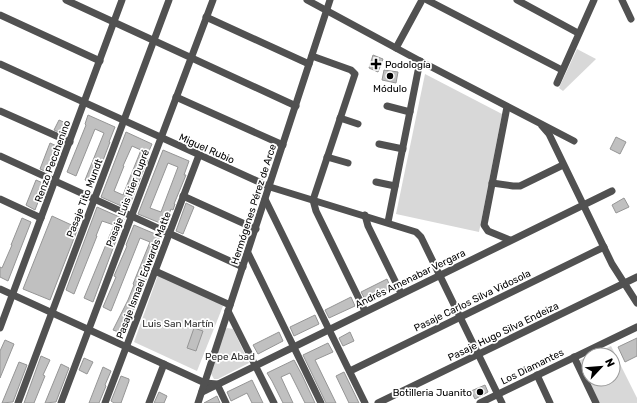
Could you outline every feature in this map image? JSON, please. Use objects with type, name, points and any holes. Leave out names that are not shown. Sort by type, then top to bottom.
[{"type":"street","points":[[66,0],[75,2],[114,22],[296,106]]},
{"type":"street","name":"Renzo Pecchenino","points":[[0,328],[122,0]]},
{"type":"street","name":"Pasaje Tito Mundt","points":[[18,403],[169,0]]},
{"type":"street","name":"Pasaje Luis Itier Dupré","points":[[61,403],[213,0]]},
{"type":"street","points":[[307,0],[574,142]]},
{"type":"street","name":"Hermógenes Pérez de Arce","points":[[198,403],[330,0]]},
{"type":"street","points":[[396,48],[422,0]]},
{"type":"street","points":[[427,0],[562,70]]},
{"type":"street","points":[[518,0],[578,32]]},
{"type":"street","points":[[557,83],[578,32],[594,0]]},
{"type":"street","points":[[622,0],[631,19]]},
{"type":"street","points":[[0,15],[100,61]]},
{"type":"street","points":[[206,17],[309,64]]},
{"type":"street","points":[[312,56],[351,70],[355,75],[313,200],[316,211],[365,311]]},
{"type":"street","points":[[388,222],[420,61]]},
{"type":"street","name":"Miguel Rubio","points":[[0,64],[270,186],[364,216],[414,230],[421,237],[439,274]]},
{"type":"street","points":[[176,97],[283,145]]},
{"type":"street","points":[[387,106],[410,112]]},
{"type":"street","points":[[507,107],[485,227],[488,231],[510,240]]},
{"type":"street","points":[[0,111],[70,142]]},
{"type":"street","points":[[340,118],[358,124]]},
{"type":"street","points":[[541,124],[547,131],[582,205],[604,247],[637,303]]},
{"type":"street","points":[[379,144],[403,148]]},
{"type":"street","name":"Pasaje Ismael Edwards Matte","points":[[105,403],[199,155]]},
{"type":"street","points":[[0,156],[243,267]]},
{"type":"street","points":[[328,157],[348,163]]},
{"type":"street","points":[[492,183],[520,186],[564,165]]},
{"type":"street","points":[[376,182],[395,186]]},
{"type":"street","name":"Andrés Amenabar Vergara","points":[[202,392],[439,274],[612,191]]},
{"type":"street","points":[[183,196],[256,228]]},
{"type":"street","points":[[265,199],[365,403]]},
{"type":"street","points":[[1,202],[41,218]]},
{"type":"street","points":[[364,216],[401,293]]},
{"type":"street","name":"Pasaje Carlos Silva Vidosola","points":[[350,371],[604,247]]},
{"type":"street","points":[[248,253],[321,403]]},
{"type":"street","points":[[155,271],[229,308],[274,403]]},
{"type":"street","points":[[439,274],[502,403]]},
{"type":"street","name":"Pasaje Hugo Silva Endeiza","points":[[378,403],[637,276]]},
{"type":"street","points":[[0,289],[205,383],[217,384],[226,403]]},
{"type":"street","name":"Los Diamantes","points":[[480,403],[637,326]]},
{"type":"street","points":[[574,357],[596,403]]},
{"type":"street","points":[[149,403],[164,364]]},
{"type":"street","points":[[537,375],[550,403]]},
{"type":"green space","points":[[577,49],[596,59],[563,91],[559,88]]},
{"type":"green space","points":[[425,74],[502,114],[479,232],[396,214]]},
{"type":"green space","name":"Luis San Martín","points":[[158,275],[222,304],[223,306],[197,371],[134,342]]},
{"type":"green space","name":"Pepe Abad","points":[[227,328],[233,329],[249,363],[218,379],[214,379],[210,372],[224,330]]},
{"type":"green space","points":[[581,360],[581,367],[578,361]]},
{"type":"green space","points":[[621,366],[637,398],[637,403],[598,403],[590,387],[621,387]]},
{"type":"building","name":"Podología","points":[[373,55],[383,59],[378,72],[369,68]]},
{"type":"building","name":"Módulo","points":[[384,70],[398,72],[396,83],[382,80]]},
{"type":"building","points":[[88,115],[115,127],[94,184],[85,180],[104,133],[95,129],[76,176],[67,172],[86,125]]},
{"type":"building","points":[[59,120],[68,124],[63,134],[54,130]]},
{"type":"building","points":[[126,132],[152,144],[146,158],[148,159],[128,209],[101,197]],"holes":[[[132,146],[141,150],[123,195],[114,191]]]},
{"type":"building","points":[[616,137],[626,142],[620,154],[610,149]]},
{"type":"building","points":[[50,143],[59,147],[49,173],[40,169]]},
{"type":"building","points":[[163,150],[189,161],[184,175],[186,175],[173,210],[171,209],[165,225],[138,214]],"holes":[[[168,163],[178,167],[161,212],[150,208]]]},
{"type":"building","points":[[36,180],[45,184],[35,210],[26,205]]},
{"type":"building","points":[[624,198],[629,207],[616,213],[612,205]]},
{"type":"building","points":[[186,203],[194,207],[183,234],[176,231]]},
{"type":"building","points":[[97,207],[124,219],[93,302],[84,298],[114,225],[102,221],[74,294],[66,290]]},
{"type":"building","points":[[52,216],[78,228],[50,300],[23,289]]},
{"type":"building","points":[[22,218],[31,222],[8,281],[0,277],[0,267],[2,268]]},
{"type":"building","points":[[134,225],[160,236],[155,250],[157,251],[152,261],[153,262],[124,334],[113,330],[128,300],[150,242],[140,238],[111,311],[103,307],[116,277],[114,276]]},
{"type":"building","points":[[387,279],[391,288],[366,301],[361,292]]},
{"type":"building","points":[[351,297],[355,306],[329,318],[325,310]]},
{"type":"building","points":[[315,315],[319,324],[294,336],[290,327]]},
{"type":"building","points":[[194,328],[203,331],[196,351],[187,348]]},
{"type":"building","points":[[279,332],[283,341],[258,354],[253,345]]},
{"type":"building","points":[[350,332],[354,341],[343,346],[339,338]]},
{"type":"building","points":[[637,338],[637,356],[625,362],[621,353],[621,347],[618,347]]},
{"type":"building","points":[[5,340],[14,344],[0,378],[0,351]]},
{"type":"building","points":[[328,343],[333,352],[315,360],[336,403],[326,403],[303,355]]},
{"type":"building","points":[[41,356],[50,360],[43,375],[45,376],[34,403],[24,403]]},
{"type":"building","points":[[84,358],[93,362],[87,374],[79,370]]},
{"type":"building","points":[[294,360],[315,403],[305,403],[290,373],[281,377],[293,403],[283,403],[267,373]]},
{"type":"building","points":[[19,362],[27,365],[13,402],[2,403]]},
{"type":"building","points":[[61,364],[69,368],[56,402],[45,403]]},
{"type":"building","points":[[103,367],[111,371],[105,385],[106,386],[99,403],[89,403]]},
{"type":"building","points":[[344,372],[359,403],[349,403],[336,376]]},
{"type":"building","points":[[121,376],[129,379],[129,381],[121,403],[114,403],[111,401]]},
{"type":"building","points":[[252,380],[263,403],[252,403],[247,393],[231,401],[227,392]]},
{"type":"building","name":"Botilleria Juanito","points":[[485,385],[488,392],[475,399],[471,391]]},
{"type":"building","points":[[159,392],[167,396],[164,403],[154,403]]},
{"type":"building","points":[[217,396],[220,403],[204,403]]},
{"type":"place","name":"Podología","points":[[376,64]]},
{"type":"place","name":"Módulo","points":[[390,76]]},
{"type":"place","name":"Botilleria Juanito","points":[[480,392]]}]
